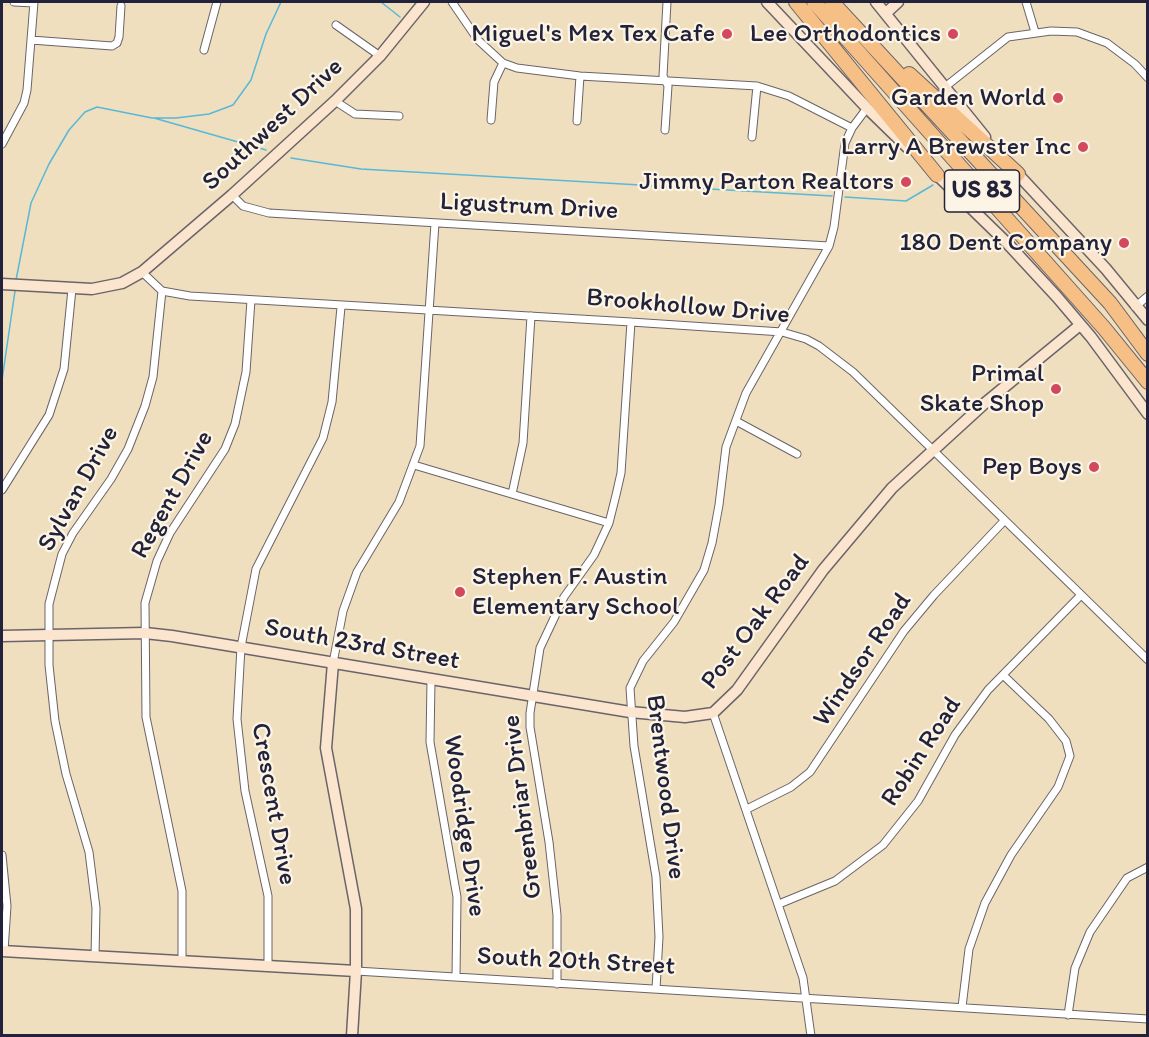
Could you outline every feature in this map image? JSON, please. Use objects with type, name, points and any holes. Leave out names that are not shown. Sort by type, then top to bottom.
[{"type":"highway","points":[[796,2],[937,175]]},
{"type":"highway","name":"US 83","points":[[814,2],[1104,328],[1148,382]]},
{"type":"highway","points":[[833,2],[1018,174]]},
{"type":"highway","name":"US 83","points":[[833,2],[1103,296],[1148,354]]},
{"type":"street","points":[[2,144],[24,103],[27,90],[34,2],[14,2]]},
{"type":"street","points":[[204,50],[217,2]]},
{"type":"street","name":"Southwest Drive","points":[[2,284],[72,289],[107,286],[122,283],[142,272],[232,195],[335,101],[380,56],[424,2]]},
{"type":"street","points":[[452,2],[478,40],[503,63],[531,72],[757,86],[789,96],[852,128]]},
{"type":"street","points":[[664,130],[668,86],[663,76],[667,2]]},
{"type":"street","points":[[767,2],[867,108],[1008,244],[1080,325],[1137,396],[1148,414]]},
{"type":"street","points":[[876,2],[1018,174],[1120,285],[1148,320]]},
{"type":"street","points":[[886,13],[898,2]]},
{"type":"street","points":[[1026,2],[1035,32]]},
{"type":"street","points":[[31,40],[112,46],[117,44],[119,37],[121,6]]},
{"type":"street","points":[[336,25],[380,56]]},
{"type":"street","points":[[945,87],[1008,37],[1051,30],[1091,36],[1119,50],[1148,78]]},
{"type":"street","points":[[491,120],[494,82],[503,63]]},
{"type":"street","points":[[577,121],[580,76]]},
{"type":"street","points":[[752,137],[757,86]]},
{"type":"street","points":[[335,101],[345,111],[355,114],[399,117]]},
{"type":"street","name":"Brentwood Drive","points":[[656,989],[659,937],[656,877],[630,712],[630,688],[643,661],[691,596],[704,570],[716,524],[726,447],[746,393],[829,246],[834,227],[842,157],[852,128],[867,108]]},
{"type":"street","name":"Ligustrum Drive","points":[[232,195],[243,206],[269,213],[829,246]]},
{"type":"street","points":[[352,1035],[356,971],[354,892],[333,798],[326,748],[333,663],[343,611],[357,572],[399,502],[414,465],[423,422],[435,223]]},
{"type":"street","points":[[142,272],[162,291]]},
{"type":"street","points":[[2,490],[49,415],[64,369],[72,289]]},
{"type":"street","name":"Brookhollow Drive","points":[[162,291],[190,296],[341,307],[430,310],[782,332],[806,339],[828,352],[853,372],[931,451],[1148,660]]},
{"type":"street","name":"Sylvan Drive","points":[[95,957],[96,908],[89,852],[66,774],[55,721],[49,604],[62,554],[73,533],[111,479],[132,439],[145,406],[153,377],[162,291]]},
{"type":"street","points":[[1136,307],[1146,298]]},
{"type":"street","name":"Regent Drive","points":[[182,961],[182,891],[146,717],[146,594],[157,561],[170,533],[225,449],[235,424],[246,372],[251,300]]},
{"type":"street","name":"Crescent Drive","points":[[268,967],[268,896],[245,791],[238,728],[237,691],[241,647],[255,569],[323,438],[332,402],[341,307]]},
{"type":"street","points":[[512,494],[523,443],[531,316]]},
{"type":"street","name":"Greenbriar Drive","points":[[556,984],[557,915],[549,842],[530,727],[532,696],[540,648],[550,624],[564,597],[594,555],[609,523],[621,473],[631,322]]},
{"type":"street","name":"Post Oak Road","points":[[812,1035],[808,997],[779,904],[713,713],[737,690],[823,570],[892,488],[931,451],[1080,325]]},
{"type":"street","points":[[736,421],[797,454]]},
{"type":"street","points":[[414,465],[609,523]]},
{"type":"street","name":"Windsor Road","points":[[747,809],[791,787],[810,772],[904,631],[934,595],[1004,521]]},
{"type":"street","name":"Robin Road","points":[[779,904],[835,881],[883,845],[918,801],[971,712],[1003,675],[1081,596]]},
{"type":"street","name":"South 23rd Street","points":[[2,636],[145,633],[630,712],[685,717],[713,713]]},
{"type":"street","points":[[962,1007],[969,949],[985,903],[1011,855],[1058,787],[1070,756],[1066,741],[1049,719],[1003,675]]},
{"type":"street","name":"Woodridge Drive","points":[[431,680],[429,742],[457,897],[456,977]]},
{"type":"street","points":[[2,855],[7,906],[3,951]]},
{"type":"street","points":[[1068,1015],[1075,968],[1090,932],[1111,898],[1127,878],[1148,867]]},
{"type":"street","name":"South 20th Street","points":[[3,951],[1148,1018]]},
{"type":"waterway","points":[[16,280],[31,203],[49,164],[69,130],[85,112],[97,107],[152,118],[176,118],[209,114],[233,105],[251,80],[266,34],[281,2]]},
{"type":"waterway","points":[[381,2],[400,17]]},
{"type":"waterway","points":[[154,118],[266,150]]},
{"type":"waterway","points":[[291,158],[361,169],[832,196]]},
{"type":"waterway","points":[[845,197],[906,201],[933,185]]},
{"type":"waterway","points":[[2,380],[15,291]]},
{"type":"place","name":"Miguel's Mex Tex Cafe","points":[[727,34]]},
{"type":"place","name":"Lee Orthodontics","points":[[953,34]]},
{"type":"place","name":"Garden World","points":[[1058,98]]},
{"type":"place","name":"Larry A Brewster Inc","points":[[1083,147]]},
{"type":"place","name":"Jimmy Parton Realtors","points":[[906,182]]},
{"type":"place","name":"180 Dent Company","points":[[1124,243]]},
{"type":"place","name":"Primal Skate Shop","points":[[1056,389]]},
{"type":"place","name":"Pep Boys","points":[[1094,467]]},
{"type":"place","name":"Stephen F. Austin Elementary School","points":[[460,592]]}]
